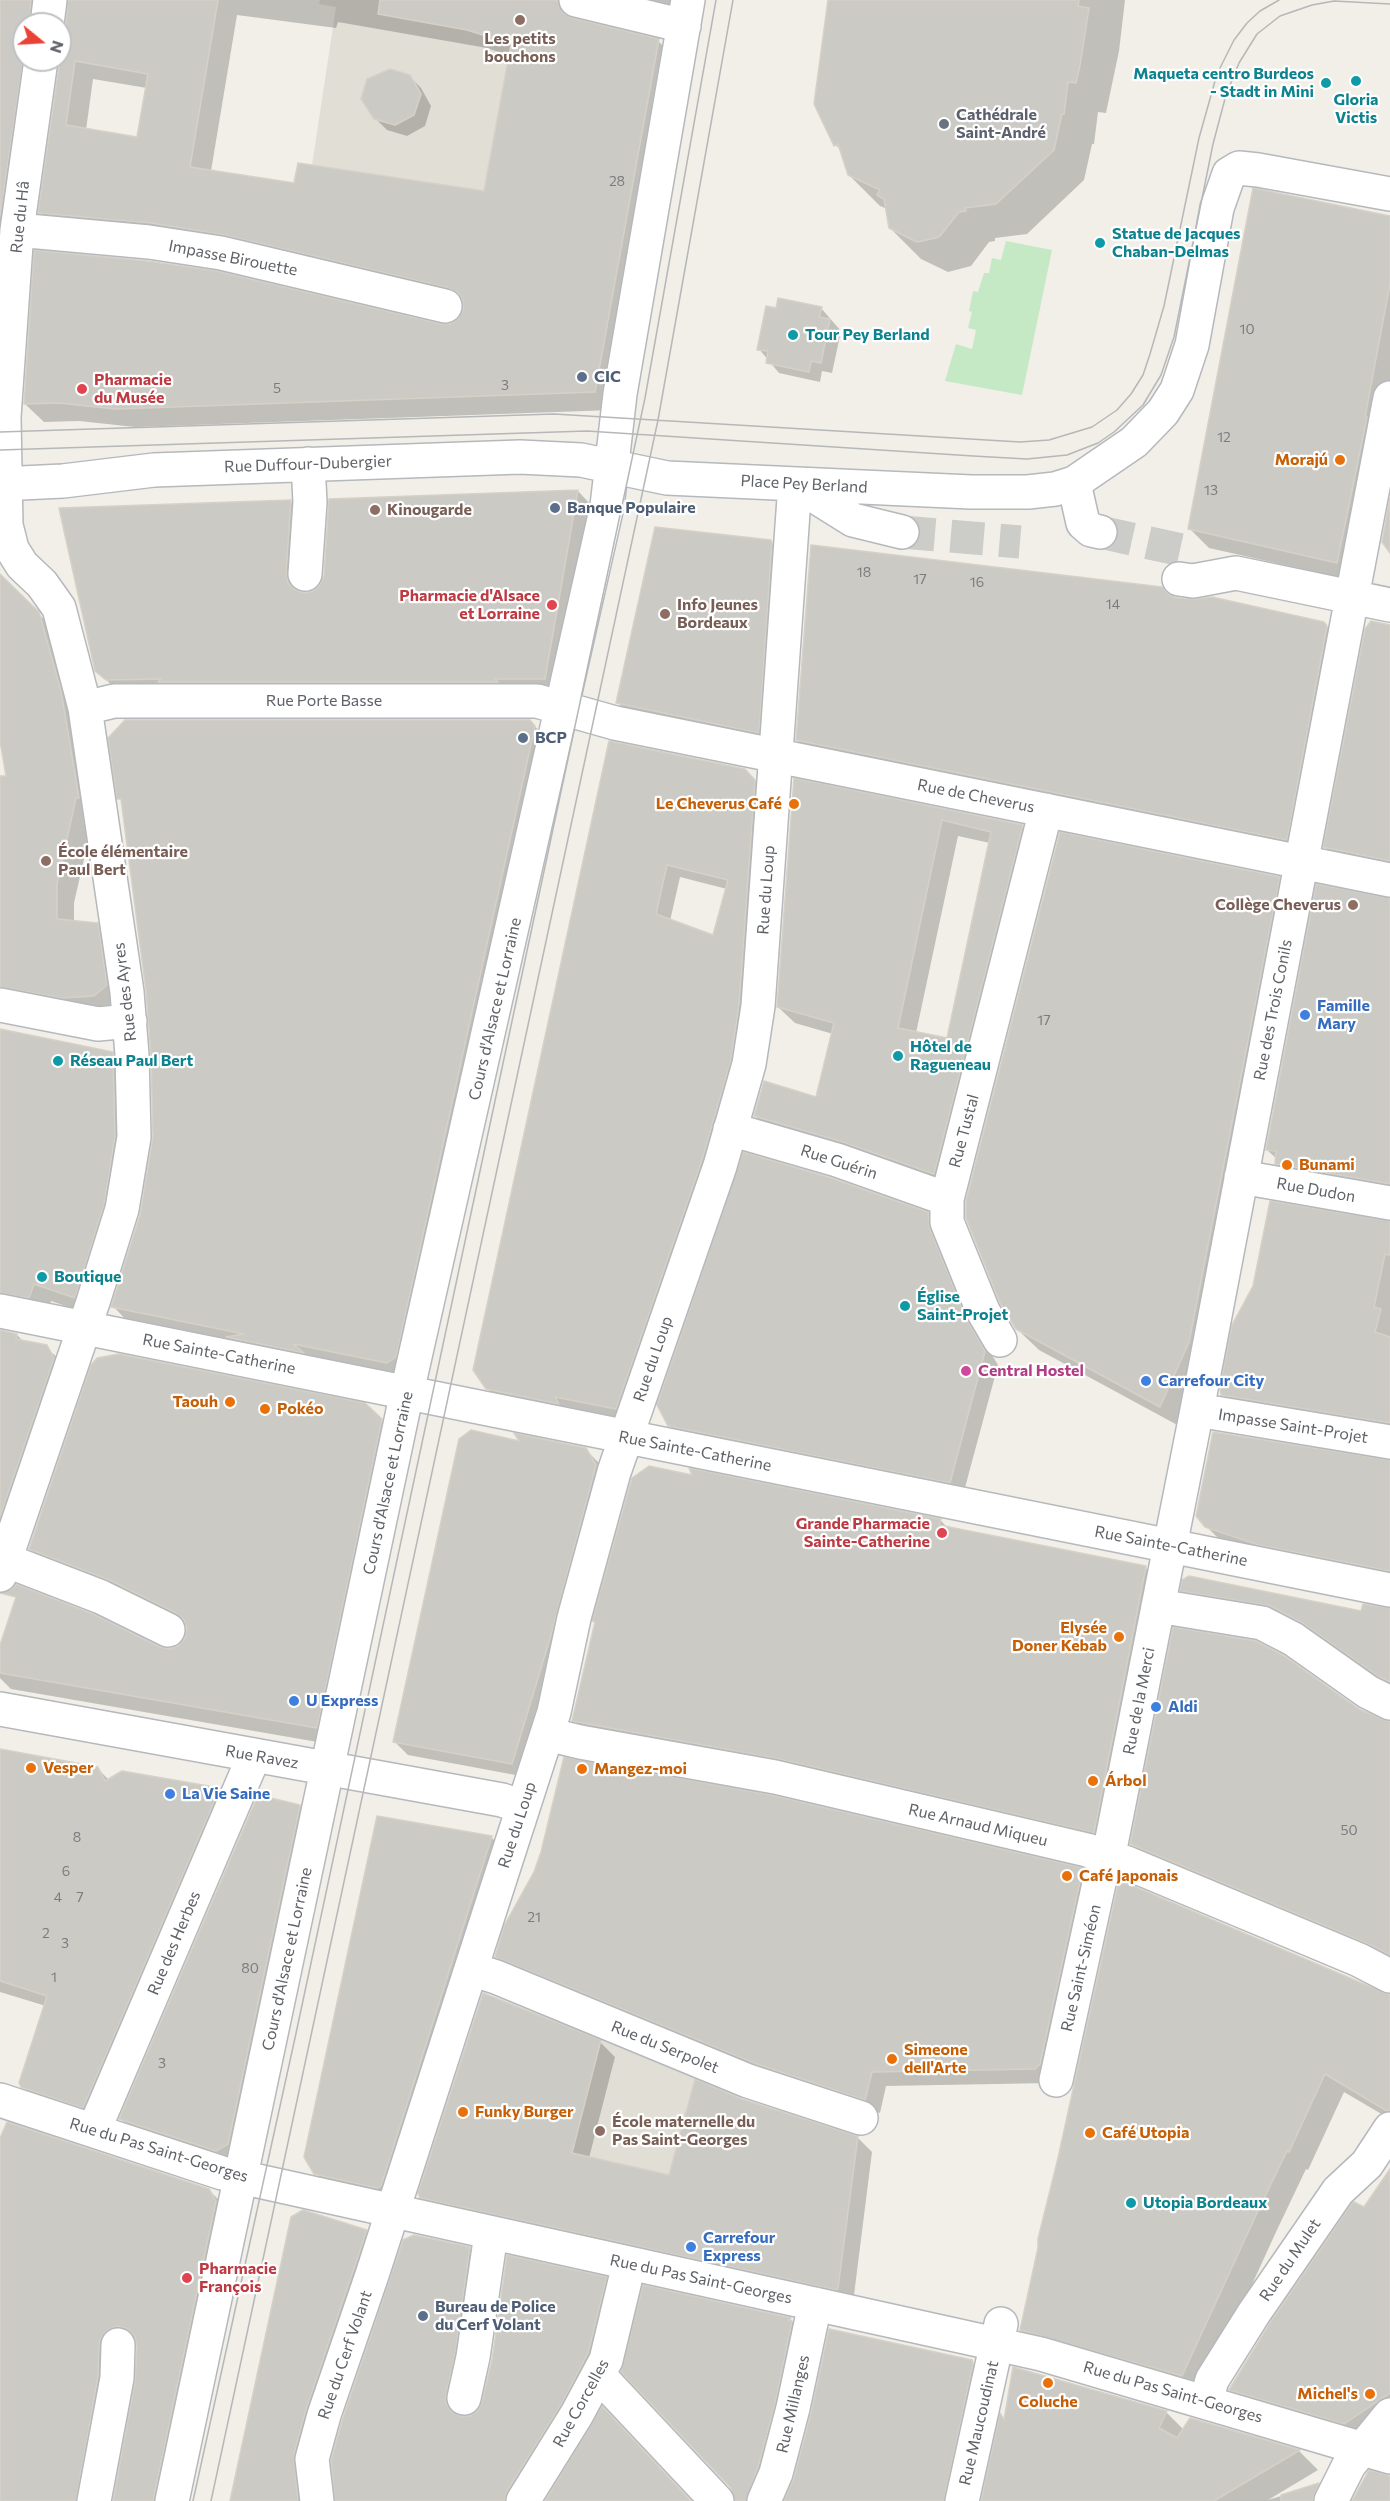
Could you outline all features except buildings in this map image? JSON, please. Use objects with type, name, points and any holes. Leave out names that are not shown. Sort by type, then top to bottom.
[{"type":"street","points":[[576,0],[686,13],[620,394],[612,467]]},
{"type":"street","name":"Rue du Hâ","points":[[2,484],[6,299],[39,72]]},
{"type":"street","name":"Place Pey Berland","points":[[612,467],[667,478],[795,484],[1028,492],[1055,489],[1074,483],[1112,459],[1148,429],[1164,412],[1177,390],[1192,345],[1223,188],[1229,174],[1239,168],[1258,170],[1390,194]]},
{"type":"street","name":"Impasse Birouette","points":[[17,230],[149,242],[221,253],[445,306]]},
{"type":"street","name":"Rue des Trois Conils","points":[[1170,1546],[1390,398]]},
{"type":"street","name":"Rue Duffour-Dubergier","points":[[2,484],[69,481],[154,470],[520,457],[581,460],[612,467]]},
{"type":"street","points":[[305,574],[310,502],[308,464]]},
{"type":"street","name":"Cours d'Alsace et Lorraine","points":[[172,2501],[407,1392],[563,708],[607,506],[612,467]]},
{"type":"street","points":[[1074,483],[1083,523],[1090,530],[1100,532]]},
{"type":"street","name":"Rue des Ayres","points":[[2,484],[6,525],[12,549],[22,565],[42,584],[59,608],[85,708],[130,1021],[134,1137],[130,1173],[122,1209],[3,1567]]},
{"type":"street","points":[[795,484],[853,520],[902,532]]},
{"type":"street","name":"Rue du Loup","points":[[392,2212],[554,1713],[577,1607],[626,1437],[720,1166],[749,1064],[758,1006],[795,484]]},
{"type":"street","points":[[1179,579],[1193,581],[1236,573],[1390,605]]},
{"type":"street","name":"Rue Porte Basse","points":[[85,708],[114,701],[537,701],[563,708]]},
{"type":"street","name":"Rue de Cheverus","points":[[563,708],[615,723],[1390,880]]},
{"type":"street","name":"Rue Tustal","points":[[1000,1340],[983,1311],[947,1222],[947,1199],[1046,810]]},
{"type":"street","points":[[0,1005],[98,1024],[130,1021]]},
{"type":"street","name":"Rue Guérin","points":[[730,1129],[837,1160],[947,1199]]},
{"type":"street","name":"Rue Dudon","points":[[1241,1177],[1390,1203]]},
{"type":"street","name":"Rue Sainte-Catherine","points":[[0,1311],[1390,1590]]},
{"type":"street","name":"Impasse Saint-Projet","points":[[1197,1410],[1390,1442]]},
{"type":"street","name":"Rue de la Merci","points":[[1106,1856],[1111,1844],[1170,1546]]},
{"type":"street","points":[[3,1567],[101,1597],[168,1630]]},
{"type":"street","points":[[1158,1606],[1262,1623],[1293,1639],[1368,1692],[1390,1703]]},
{"type":"street","name":"Rue Ravez","points":[[0,1709],[502,1800],[523,1807]]},
{"type":"street","name":"Rue Arnaud Miqueu","points":[[547,1734],[775,1777],[1087,1850],[1348,1955],[1390,1976]]},
{"type":"street","name":"Rue des Herbes","points":[[94,2130],[254,1756]]},
{"type":"street","name":"Rue Saint-Siméon","points":[[1056,2080],[1106,1856]]},
{"type":"street","name":"Rue du Serpolet","points":[[471,1969],[496,1977],[748,2081],[861,2118]]},
{"type":"street","name":"Rue du Pas Saint-Georges","points":[[6,2102],[222,2173],[815,2304],[999,2334],[1206,2401],[1377,2452]]},
{"type":"street","name":"Rue du Mulet","points":[[1206,2401],[1212,2380],[1254,2313],[1338,2191],[1367,2164],[1390,2130]]},
{"type":"street","name":"Rue du Cerf Volant","points":[[317,2501],[312,2459],[324,2415],[392,2212]]},
{"type":"street","points":[[464,2398],[473,2357],[491,2234]]},
{"type":"street","name":"Rue Corcelles","points":[[524,2501],[606,2360],[629,2264]]},
{"type":"street","name":"Rue Millanges","points":[[764,2501],[776,2473],[793,2408],[815,2304]]},
{"type":"street","name":"Rue Maucoudinat","points":[[962,2501],[999,2334]]},
{"type":"street","points":[[94,2501],[117,2378],[118,2345]]},
{"type":"street","points":[[597,2378],[606,2383],[717,2501]]},
{"type":"street","points":[[1331,2501],[1349,2465],[1377,2452],[1390,2415]]},
{"type":"shaded area","points":[[320,0],[517,0],[553,9],[447,292],[308,259],[324,188],[296,174],[298,163],[312,165],[336,7],[319,4]]},
{"type":"shaded area","name":"École maternelle du Pas Saint-Georges","points":[[542,2010],[696,2073],[669,2175],[514,2151],[529,2037]]},
{"type":"green space","points":[[1006,241],[1052,250],[1022,395],[945,381],[956,344],[972,349],[976,330],[968,328],[972,312],[969,311],[973,291],[978,292],[984,273],[989,273],[992,258],[1001,260]]},
{"type":"tunnel","points":[[902,532],[1020,542]]},
{"type":"tunnel","points":[[1100,532],[1195,553]]},
{"type":"tram line","points":[[193,2501],[295,2038],[645,398],[716,0]]},
{"type":"tram line","points":[[211,2501],[658,420],[733,0]]},
{"type":"tram line","points":[[0,432],[554,414],[1020,442],[1049,440],[1092,427],[1117,410],[1143,375],[1164,306],[1199,138],[1217,74],[1234,40],[1247,23],[1260,11],[1279,0]]},
{"type":"tram line","points":[[0,450],[587,431],[1027,459],[1067,455],[1098,443],[1114,432],[1143,405],[1161,375],[1174,337],[1213,144],[1226,95],[1239,63],[1257,34],[1280,16],[1312,5],[1334,1],[1390,4]]},
{"type":"place","name":"Les petits bouchons","points":[[520,20]]},
{"type":"place","name":"Gloria Victis","points":[[1356,81]]},
{"type":"place","name":"Maqueta centro Burdeos - Stadt in Mini","points":[[1326,83]]},
{"type":"place","name":"Cathédrale Saint-André","points":[[944,124]]},
{"type":"place","name":"Statue de Jacques Chaban-Delmas","points":[[1100,243]]},
{"type":"place","name":"Tour Pey Berland","points":[[793,335]]},
{"type":"place","name":"CIC","points":[[582,377]]},
{"type":"place","name":"Pharmacie du Musée","points":[[82,389]]},
{"type":"place","name":"Morajú","points":[[1340,460]]},
{"type":"place","name":"Banque Populaire","points":[[555,508]]},
{"type":"place","name":"Kinougarde","points":[[375,510]]},
{"type":"place","name":"Pharmacie d'Alsace et Lorraine","points":[[552,605]]},
{"type":"place","name":"Info Jeunes Bordeaux","points":[[665,614]]},
{"type":"place","name":"BCP","points":[[523,738]]},
{"type":"place","name":"Le Cheverus Café","points":[[794,804]]},
{"type":"place","name":"École élémentaire Paul Bert","points":[[46,861]]},
{"type":"place","name":"Collège Cheverus","points":[[1353,905]]},
{"type":"place","name":"Famille Mary","points":[[1305,1015]]},
{"type":"place","name":"Hôtel de Ragueneau","points":[[898,1056]]},
{"type":"place","name":"Réseau Paul Bert","points":[[58,1061]]},
{"type":"place","name":"Bunami","points":[[1287,1165]]},
{"type":"place","name":"Boutique","points":[[42,1277]]},
{"type":"place","name":"Église Saint-Projet","points":[[905,1306]]},
{"type":"place","name":"Central Hostel","points":[[966,1371]]},
{"type":"place","name":"Carrefour City","points":[[1146,1381]]},
{"type":"place","name":"Taouh","points":[[230,1402]]},
{"type":"place","name":"Pokéo","points":[[265,1409]]},
{"type":"place","name":"Grande Pharmacie Sainte-Catherine","points":[[942,1533]]},
{"type":"place","name":"Elysée Doner Kebab","points":[[1119,1637]]},
{"type":"place","name":"U Express","points":[[294,1701]]},
{"type":"place","name":"Aldi","points":[[1156,1707]]},
{"type":"place","name":"Vesper","points":[[31,1768]]},
{"type":"place","name":"Mangez-moi","points":[[582,1769]]},
{"type":"place","name":"Árbol","points":[[1093,1781]]},
{"type":"place","name":"La Vie Saine","points":[[170,1794]]},
{"type":"place","name":"Café Japonais","points":[[1067,1876]]},
{"type":"place","name":"Simeone dell'Arte","points":[[892,2059]]},
{"type":"place","name":"Funky Burger","points":[[463,2112]]},
{"type":"place","name":"École maternelle du Pas Saint-Georges","points":[[600,2131]]},
{"type":"place","name":"Café Utopia","points":[[1090,2133]]},
{"type":"place","name":"Utopia Bordeaux","points":[[1131,2203]]},
{"type":"place","name":"Carrefour Express","points":[[691,2247]]},
{"type":"place","name":"Pharmacie François","points":[[187,2278]]},
{"type":"place","name":"Bureau de Police du Cerf Volant","points":[[423,2316]]},
{"type":"place","name":"Coluche","points":[[1048,2383]]},
{"type":"place","name":"Michel's","points":[[1370,2394]]}]
